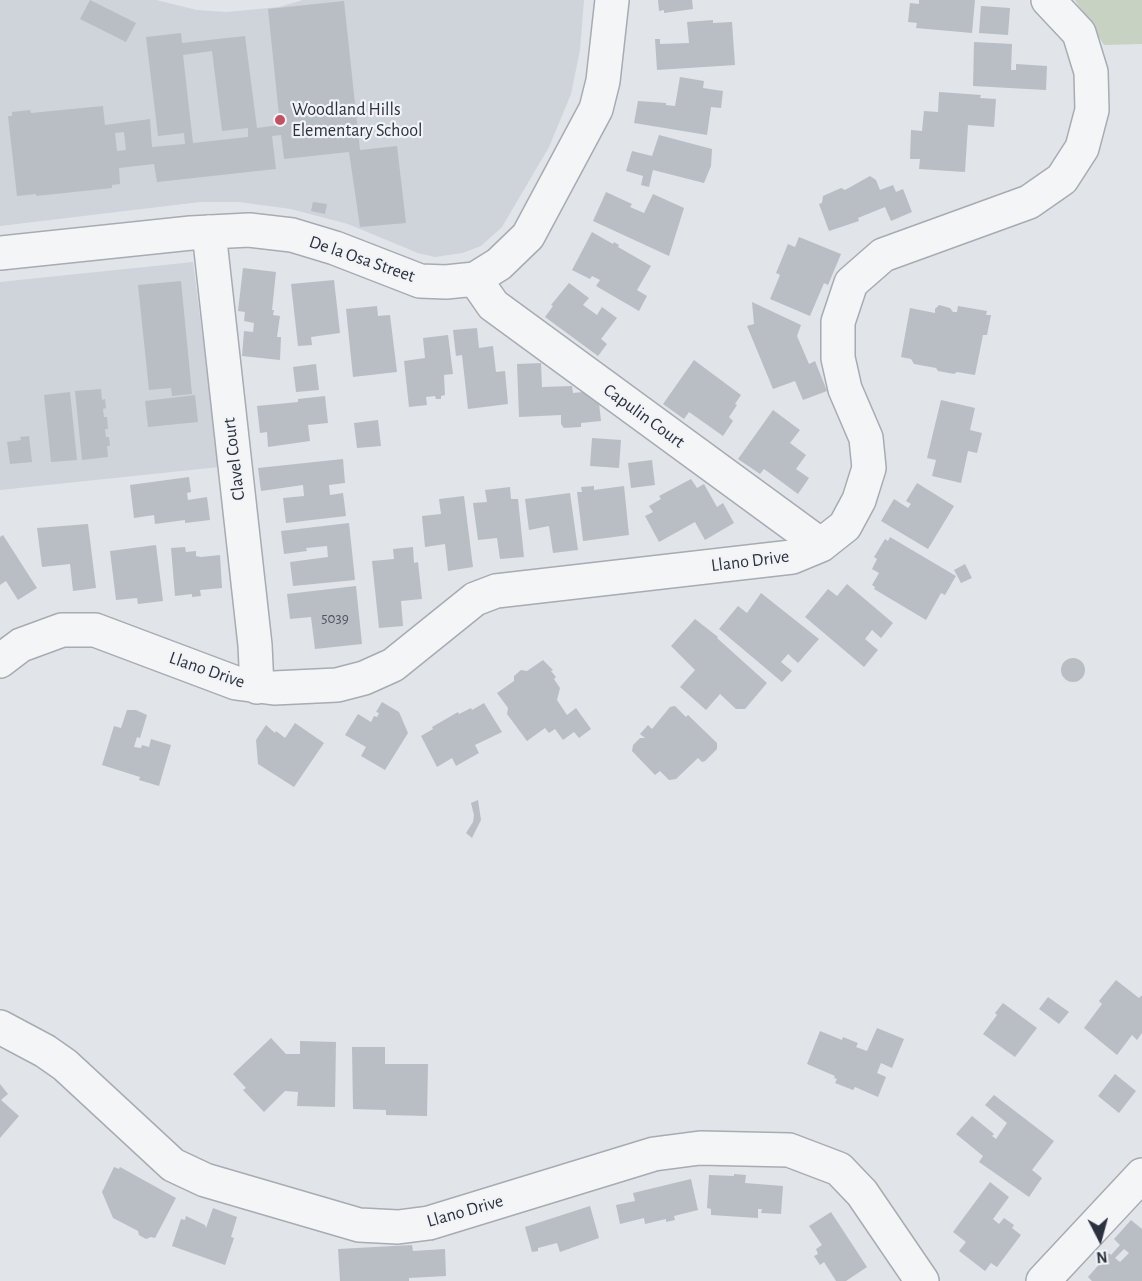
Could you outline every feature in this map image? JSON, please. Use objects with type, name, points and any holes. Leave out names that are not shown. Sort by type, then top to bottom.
[{"type":"street","name":"De la Osa Street","points":[[0,253],[249,230],[292,235],[335,248],[420,280],[446,282],[475,279],[499,264],[528,236],[596,109],[603,81],[612,0]]},
{"type":"street","name":"Llano Drive","points":[[0,661],[21,645],[62,630],[95,630],[236,683],[274,688],[337,685],[364,678],[393,665],[475,599],[496,591],[792,557],[821,545],[845,526],[859,500],[869,468],[866,438],[845,389],[838,358],[838,322],[851,283],[883,255],[1029,202],[1062,179],[1082,148],[1092,110],[1091,72],[1079,33],[1048,0]]},
{"type":"street","name":"Clavel Court","points":[[209,232],[255,645],[257,687]]},
{"type":"street","name":"Capulin Court","points":[[475,279],[493,305],[821,545]]},
{"type":"street","name":"Llano Drive","points":[[0,1027],[66,1065],[173,1165],[206,1180],[359,1225],[398,1227],[429,1222],[654,1154],[700,1148],[789,1150],[838,1169],[862,1193],[922,1281]]},
{"type":"street","points":[[1043,1281],[1142,1175]]},
{"type":"shaded area","name":"Woodland Hills Elementary School","points":[[0,0],[156,0],[197,10],[227,12],[279,7],[303,0],[584,0],[580,50],[571,94],[549,147],[502,227],[481,246],[462,253],[435,257],[418,253],[348,224],[291,209],[239,202],[200,202],[0,226]]},
{"type":"shaded area","points":[[193,262],[219,467],[0,490],[0,282]]},
{"type":"green space","points":[[1075,0],[1142,0],[1142,44],[1104,45]]},
{"type":"building","points":[[90,0],[136,23],[126,42],[80,19]]},
{"type":"building","points":[[658,0],[692,0],[693,9],[664,13],[664,10],[659,11]]},
{"type":"building","points":[[919,0],[975,0],[972,33],[916,28],[917,23],[908,22],[910,3],[919,4]]},
{"type":"building","points":[[344,1],[360,150],[397,146],[406,223],[360,227],[349,152],[284,159],[281,135],[272,136],[276,169],[157,182],[154,164],[119,168],[120,184],[112,185],[112,188],[17,196],[8,116],[12,116],[12,112],[30,110],[31,113],[103,106],[105,125],[150,119],[152,147],[185,144],[184,133],[158,136],[146,37],[181,33],[182,43],[245,36],[257,128],[280,125],[268,9]],"holes":[[[212,51],[222,131],[248,128],[248,137],[193,143],[183,55]],[[124,132],[126,150],[117,151],[115,133]]]},
{"type":"building","points":[[981,6],[1010,8],[1008,35],[979,33]]},
{"type":"building","points":[[713,20],[713,23],[732,22],[735,65],[657,70],[655,39],[660,39],[660,44],[689,43],[687,22]]},
{"type":"building","points":[[974,42],[1012,44],[1011,70],[1016,70],[1016,64],[1047,66],[1046,90],[973,86]]},
{"type":"building","points":[[680,77],[704,81],[703,88],[723,91],[721,108],[711,107],[707,135],[634,123],[638,101],[675,106]]},
{"type":"building","points":[[939,92],[981,95],[980,98],[996,99],[994,127],[968,125],[965,172],[919,169],[920,159],[910,159],[911,130],[922,131],[924,111],[938,112]]},
{"type":"building","points":[[659,135],[712,149],[711,166],[704,183],[653,170],[649,187],[641,185],[643,176],[626,171],[632,151],[652,156]]},
{"type":"building","points":[[870,176],[876,180],[880,190],[893,185],[896,192],[903,189],[912,212],[891,221],[885,207],[858,218],[859,221],[829,231],[819,204],[822,203],[823,196],[841,188],[845,190]]},
{"type":"building","points":[[606,192],[632,204],[630,207],[644,213],[653,194],[684,208],[669,256],[593,221]]},
{"type":"building","points":[[313,202],[327,204],[325,214],[311,211]]},
{"type":"building","points":[[592,232],[613,244],[614,242],[619,245],[618,247],[651,266],[637,290],[647,296],[639,311],[596,286],[600,280],[592,276],[590,279],[572,270]]},
{"type":"building","points":[[799,237],[841,254],[828,285],[824,283],[810,316],[770,299],[780,275],[776,273],[788,244],[795,247]]},
{"type":"building","points":[[243,268],[276,272],[272,310],[274,310],[273,315],[280,316],[277,337],[281,337],[280,360],[242,356],[244,331],[253,332],[254,323],[244,321],[245,312],[238,311]]},
{"type":"building","points":[[334,280],[340,333],[311,337],[312,345],[298,346],[291,284]]},
{"type":"building","points":[[181,281],[192,394],[172,396],[171,388],[149,390],[138,285]]},
{"type":"building","points":[[569,283],[589,298],[583,305],[597,315],[602,307],[617,318],[601,339],[607,344],[598,356],[545,317],[553,306],[551,305]]},
{"type":"building","points":[[752,302],[801,325],[797,336],[809,364],[815,361],[827,391],[803,400],[795,381],[773,389],[747,326],[754,324]]},
{"type":"building","points":[[939,305],[950,308],[953,312],[957,312],[958,306],[987,311],[986,315],[991,315],[987,335],[983,335],[975,375],[938,371],[936,368],[914,364],[911,359],[901,357],[910,308],[935,313]]},
{"type":"building","points":[[377,306],[378,316],[390,315],[397,372],[353,377],[346,309]]},
{"type":"building","points":[[477,328],[479,348],[493,346],[496,372],[505,371],[508,404],[468,409],[462,355],[456,356],[453,330]]},
{"type":"building","points":[[448,335],[453,374],[444,375],[445,395],[441,396],[441,399],[436,399],[435,396],[426,397],[427,405],[409,407],[404,361],[425,358],[423,338]]},
{"type":"building","points":[[694,360],[741,395],[729,417],[733,421],[723,436],[689,412],[684,419],[663,404]]},
{"type":"building","points":[[541,363],[542,387],[572,386],[573,393],[583,392],[599,403],[601,421],[581,423],[581,427],[564,428],[561,424],[561,415],[519,417],[517,364]]},
{"type":"building","points":[[316,364],[319,390],[296,392],[293,367]]},
{"type":"building","points":[[101,389],[102,400],[105,399],[106,408],[103,409],[104,417],[107,417],[106,437],[109,437],[110,446],[107,446],[108,457],[82,460],[75,391]]},
{"type":"building","points":[[70,392],[77,460],[51,462],[44,395]]},
{"type":"building","points":[[195,395],[198,422],[148,427],[145,401]]},
{"type":"building","points":[[325,396],[328,423],[308,425],[310,441],[268,447],[267,432],[260,433],[257,406],[298,402],[298,399]]},
{"type":"building","points":[[941,400],[975,408],[970,430],[982,433],[977,453],[968,451],[961,483],[932,476],[936,460],[927,458]]},
{"type":"building","points":[[773,410],[800,430],[790,443],[806,455],[796,469],[809,478],[798,494],[764,469],[760,474],[738,459]]},
{"type":"building","points":[[378,420],[381,446],[357,448],[354,423]]},
{"type":"building","points":[[29,436],[32,462],[10,464],[7,442]]},
{"type":"building","points":[[592,438],[621,440],[619,468],[590,466]]},
{"type":"building","points":[[343,459],[345,483],[329,485],[330,495],[343,493],[346,516],[286,523],[283,498],[304,496],[303,485],[261,491],[258,468]]},
{"type":"building","points":[[652,460],[655,485],[631,488],[628,463]]},
{"type":"building","points":[[189,477],[191,492],[187,493],[188,500],[207,497],[210,520],[185,523],[185,520],[155,524],[154,515],[134,518],[130,485]]},
{"type":"building","points":[[691,479],[697,488],[704,484],[717,507],[723,503],[734,523],[705,540],[695,522],[659,542],[645,516],[653,512],[649,506],[661,499],[659,496]]},
{"type":"building","points":[[917,483],[954,506],[928,549],[881,521],[894,499],[908,508],[911,504],[906,501]]},
{"type":"building","points":[[594,486],[594,490],[624,486],[629,535],[583,541],[577,492],[582,492],[581,487]]},
{"type":"building","points":[[510,487],[511,499],[518,499],[524,557],[500,559],[497,538],[478,540],[473,503],[487,502],[485,490]]},
{"type":"building","points":[[570,493],[578,550],[553,553],[549,526],[529,530],[525,499]]},
{"type":"building","points":[[464,496],[473,567],[448,571],[445,544],[425,547],[422,516],[441,514],[439,499]]},
{"type":"building","points":[[349,523],[355,580],[293,586],[290,562],[328,557],[327,546],[306,548],[307,551],[284,554],[281,531]]},
{"type":"building","points":[[88,524],[96,588],[73,591],[70,564],[42,567],[37,528]]},
{"type":"building","points":[[3,535],[37,588],[18,600],[6,581],[0,585],[0,537]]},
{"type":"building","points":[[890,537],[956,576],[945,595],[941,593],[926,620],[874,589],[872,585],[879,573],[872,569],[877,559],[874,557],[885,539],[888,541]]},
{"type":"building","points":[[156,545],[163,601],[138,604],[137,598],[116,600],[110,551]]},
{"type":"building","points":[[185,547],[186,552],[196,551],[196,556],[220,555],[222,588],[200,590],[201,596],[192,597],[192,594],[175,596],[171,548]]},
{"type":"building","points":[[413,547],[414,563],[418,562],[422,599],[401,601],[403,626],[379,628],[372,561],[394,559],[393,549]]},
{"type":"building","points":[[965,564],[972,578],[961,583],[954,570]]},
{"type":"building","points":[[847,584],[893,623],[881,638],[872,630],[865,639],[878,650],[864,667],[805,617],[828,589],[837,596]]},
{"type":"building","points":[[356,586],[362,644],[315,649],[311,617],[290,619],[287,594]]},
{"type":"building","points":[[761,593],[819,639],[798,663],[788,654],[781,662],[792,671],[782,682],[719,629],[738,606],[747,613]]},
{"type":"building","points":[[695,619],[718,637],[767,683],[745,709],[736,709],[720,694],[706,710],[680,687],[695,670],[671,646]]},
{"type":"building","points":[[1073,658],[1081,662],[1085,670],[1081,678],[1073,682],[1065,678],[1061,670],[1065,662]]},
{"type":"building","points":[[543,660],[553,670],[551,671],[556,677],[554,679],[560,688],[557,700],[567,715],[576,708],[591,729],[579,738],[574,732],[563,740],[555,729],[549,733],[545,728],[527,741],[507,714],[508,708],[497,693],[514,681],[514,676],[521,670],[527,671]]},
{"type":"building","points":[[382,702],[399,712],[408,733],[385,770],[361,756],[366,747],[345,735],[358,714],[371,722],[374,716],[377,717],[379,713],[376,712]]},
{"type":"building","points":[[484,703],[502,732],[475,745],[479,753],[456,766],[452,758],[437,767],[421,736],[458,712],[459,714],[471,708],[472,710]]},
{"type":"building","points":[[675,706],[686,717],[688,715],[717,743],[717,749],[705,761],[702,762],[698,758],[676,779],[669,780],[660,771],[655,775],[632,751],[633,745],[640,738],[645,738],[640,734],[648,725],[652,729],[670,707]]},
{"type":"building","points":[[127,710],[136,710],[147,715],[140,738],[137,737],[134,747],[141,748],[142,745],[149,747],[151,739],[171,745],[159,786],[139,780],[140,777],[102,765],[114,726],[121,728]]},
{"type":"building","points":[[295,723],[324,743],[294,787],[258,764],[256,740],[266,725],[285,738]]},
{"type":"building","points":[[478,800],[481,820],[472,838],[466,833],[473,822],[471,803]]},
{"type":"building","points":[[1116,980],[1139,998],[1142,995],[1142,1033],[1137,1040],[1132,1035],[1117,1055],[1084,1028],[1102,1004],[1099,1001]]},
{"type":"building","points":[[1048,997],[1069,1012],[1059,1024],[1039,1009]]},
{"type":"building","points":[[1003,1003],[1037,1028],[1015,1057],[983,1034]]},
{"type":"building","points":[[877,1028],[904,1039],[892,1068],[881,1063],[877,1073],[886,1077],[878,1097],[855,1087],[853,1090],[835,1083],[837,1079],[834,1078],[835,1076],[807,1064],[820,1031],[842,1040],[843,1037],[858,1043],[856,1047],[867,1051]]},
{"type":"building","points":[[271,1038],[286,1054],[300,1054],[300,1041],[336,1042],[335,1107],[297,1106],[298,1092],[285,1091],[264,1112],[243,1090],[246,1088],[233,1074]]},
{"type":"building","points":[[352,1047],[385,1047],[385,1064],[428,1064],[427,1116],[386,1115],[386,1110],[353,1109]]},
{"type":"building","points":[[1115,1074],[1136,1091],[1119,1113],[1098,1096]]},
{"type":"building","points":[[0,1084],[8,1094],[1,1100],[19,1116],[0,1138]]},
{"type":"building","points":[[994,1095],[1054,1141],[1032,1170],[1042,1178],[1029,1197],[979,1162],[983,1156],[956,1134],[972,1116],[994,1134],[992,1136],[996,1139],[1007,1123],[985,1105]]},
{"type":"building","points":[[114,1167],[119,1169],[120,1167],[176,1198],[155,1238],[146,1239],[139,1235],[138,1231],[113,1218],[102,1192]]},
{"type":"building","points":[[734,1174],[746,1175],[745,1183],[783,1186],[781,1214],[761,1213],[762,1209],[758,1209],[758,1218],[711,1215],[711,1209],[707,1208],[709,1175],[734,1176]]},
{"type":"building","points":[[691,1179],[698,1210],[674,1216],[675,1220],[666,1222],[666,1219],[645,1224],[644,1218],[620,1224],[616,1205],[635,1201],[633,1193]]},
{"type":"building","points":[[990,1182],[1009,1197],[993,1219],[999,1224],[1004,1218],[1014,1225],[1012,1228],[1021,1235],[997,1267],[991,1263],[985,1271],[959,1251],[966,1242],[953,1232]]},
{"type":"building","points":[[590,1206],[599,1238],[560,1252],[557,1243],[532,1252],[525,1227]]},
{"type":"building","points":[[213,1208],[237,1217],[231,1237],[234,1238],[225,1265],[172,1246],[181,1219],[185,1220],[186,1216],[205,1225],[206,1228]]},
{"type":"building","points":[[831,1212],[867,1267],[846,1281],[836,1281],[824,1262],[820,1265],[814,1256],[818,1254],[816,1249],[822,1245],[809,1226]]},
{"type":"building","points":[[1131,1220],[1142,1229],[1142,1281],[1092,1281],[1088,1277],[1109,1253],[1111,1255],[1120,1245],[1114,1239]],"holes":[[[1124,1249],[1129,1253],[1120,1262],[1115,1258]]]},
{"type":"building","points":[[412,1245],[413,1251],[445,1249],[446,1276],[409,1278],[409,1281],[340,1281],[338,1249]]},
{"type":"place","name":"Woodland Hills Elementary School","points":[[280,120]]}]
